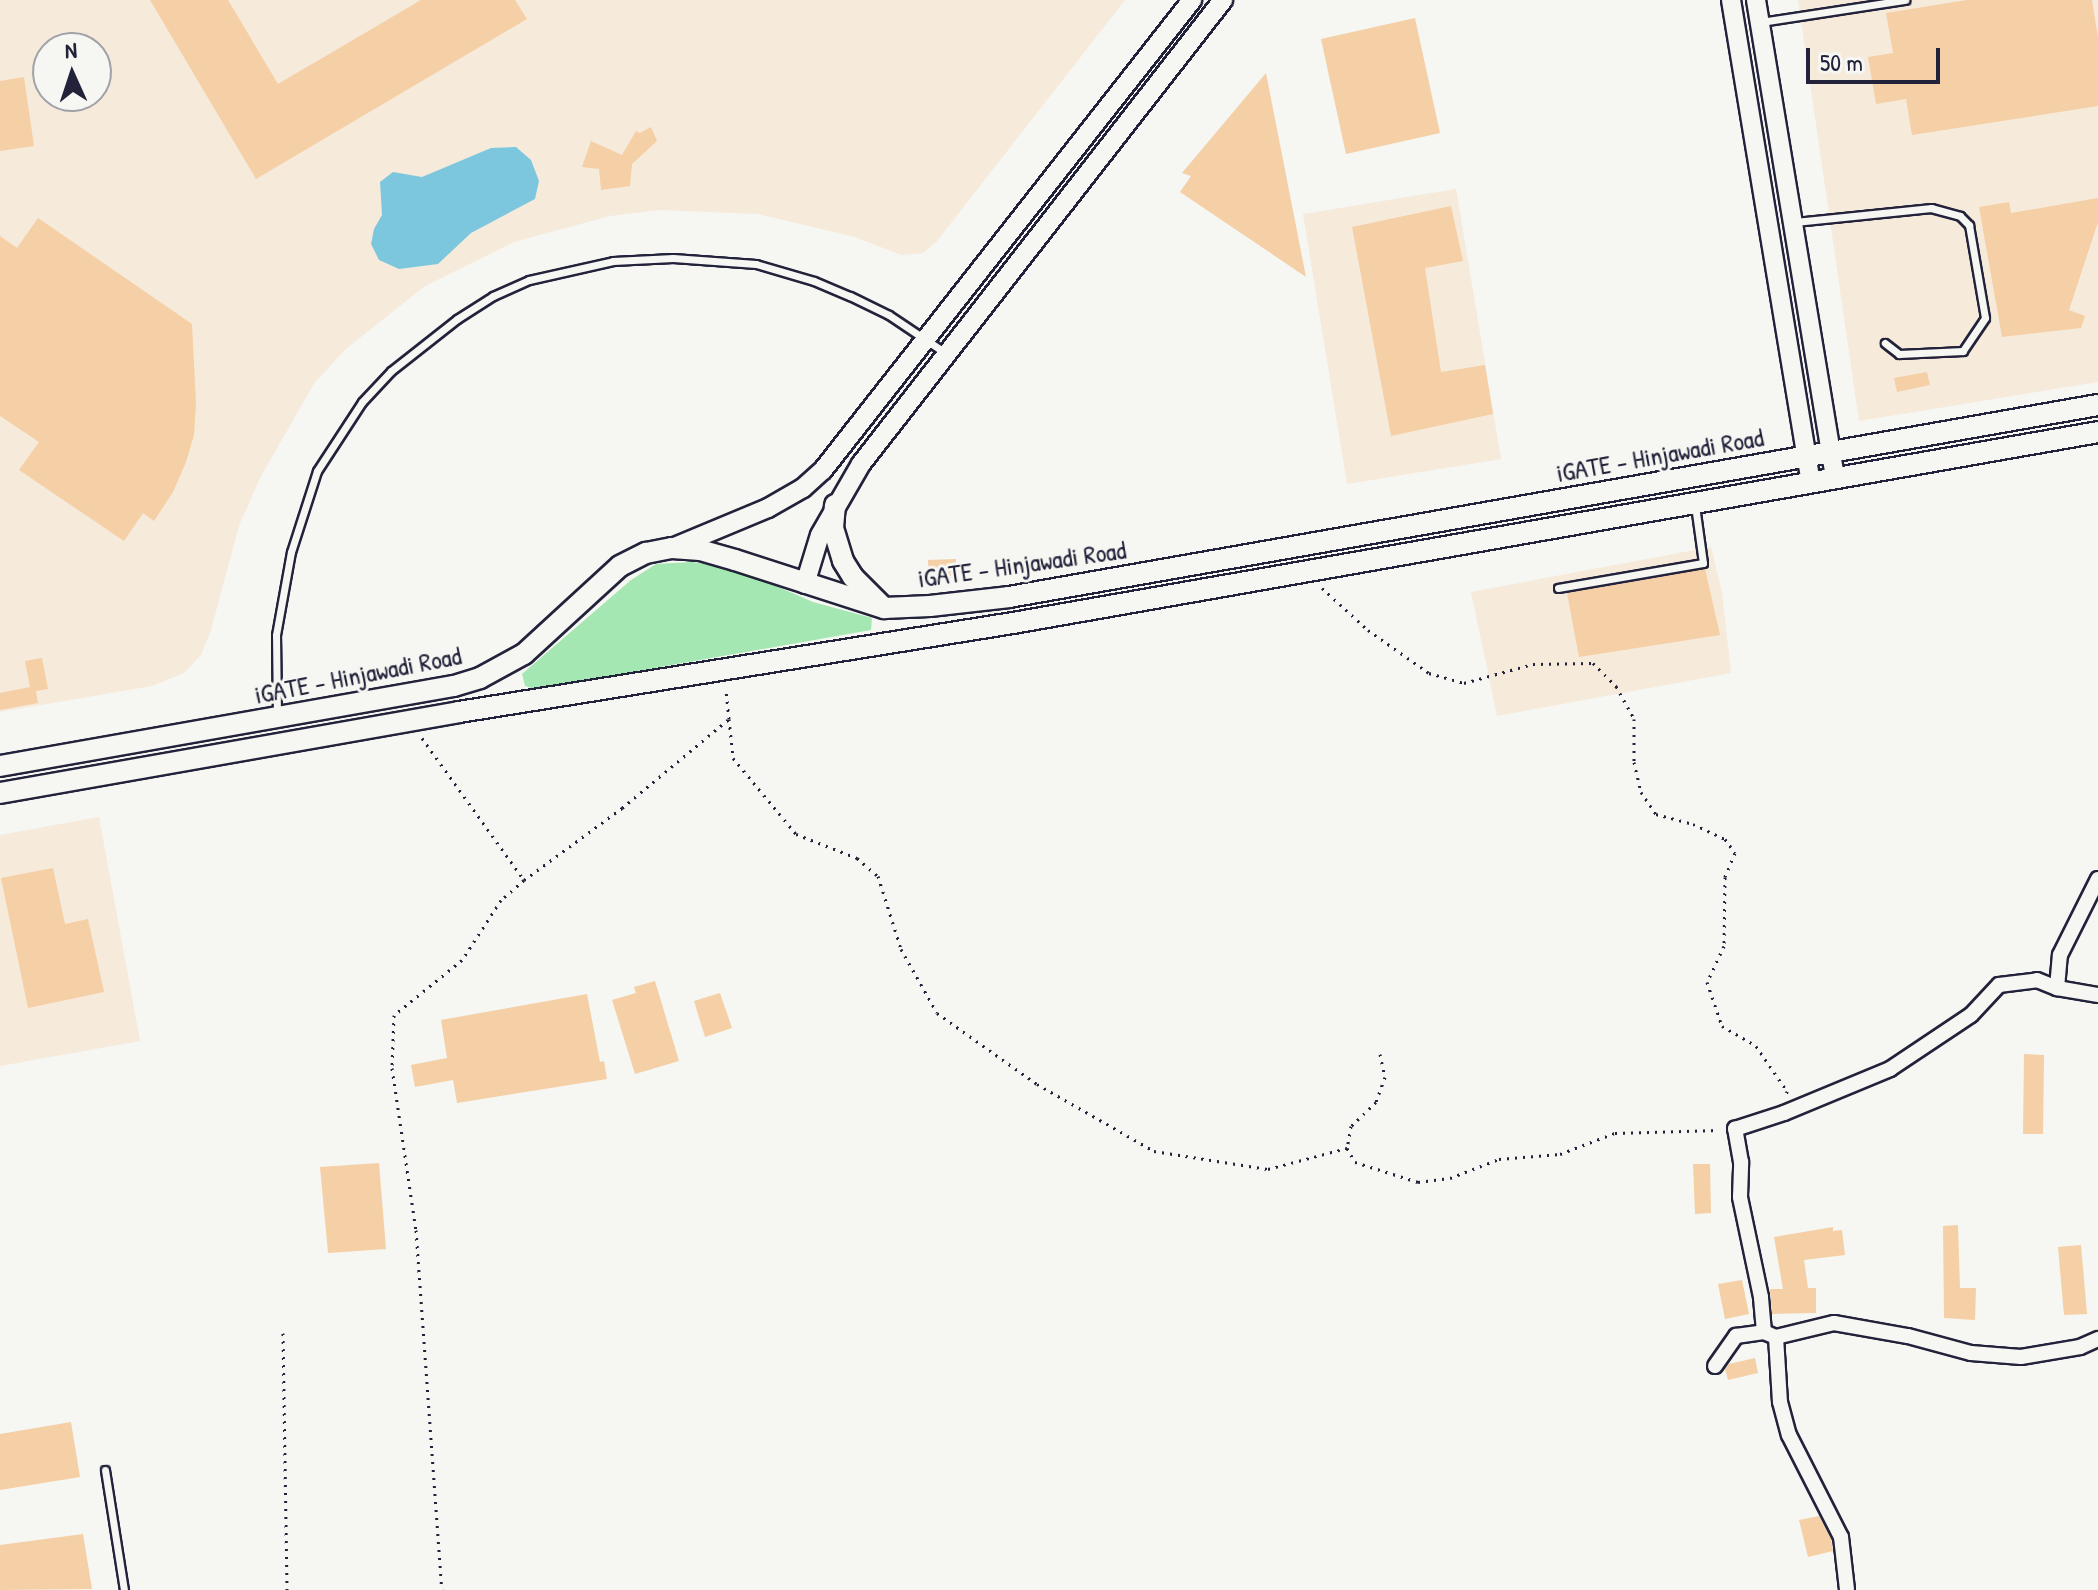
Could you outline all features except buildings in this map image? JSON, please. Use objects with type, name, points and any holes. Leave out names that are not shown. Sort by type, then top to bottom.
[{"type":"main road","name":"iGATE - Hinjawadi Road","points":[[0,766],[454,686],[506,667],[620,566],[646,553],[672,548],[712,553],[884,608],[1009,597],[2098,405]]},
{"type":"main road","name":"iGATE - Hinjawadi Road","points":[[0,793],[1313,570],[2098,432]]},
{"type":"main road","points":[[835,505],[833,528],[843,561],[853,577],[884,608]]},
{"type":"main road","points":[[1341,538],[1347,564]]},
{"type":"main road","points":[[506,667],[512,704]]},
{"type":"street","points":[[672,548],[768,508],[803,488],[842,449],[1192,0]]},
{"type":"street","points":[[805,584],[816,545],[835,505],[861,464],[1223,0]]},
{"type":"street","points":[[1731,0],[1811,482]]},
{"type":"street","points":[[1756,0],[1835,478]]},
{"type":"street","points":[[2057,988],[2060,955],[2098,879]]},
{"type":"street","points":[[1847,1590],[1841,1537],[1789,1435],[1780,1402],[1770,1335],[1740,1197],[1741,1162],[1735,1129],[1784,1113],[1890,1069],[1971,1015],[1999,985],[2037,980],[2057,988],[2098,995]]},
{"type":"street","points":[[1715,1366],[1736,1336],[1770,1335],[1834,1323],[1908,1336],[1971,1353],[2021,1357],[2080,1347],[2098,1339]]},
{"type":"lane","points":[[1759,22],[1905,0]]},
{"type":"lane","points":[[1792,223],[1920,208],[1960,216],[1969,225],[1985,318],[1963,351],[1899,354],[1885,343]]},
{"type":"lane","points":[[277,717],[279,621],[291,552],[317,471],[362,402],[391,371],[445,327],[493,296],[529,280],[613,261],[673,258],[741,262],[776,267],[826,286],[889,315],[947,354]]},
{"type":"lane","points":[[1558,588],[1703,563],[1695,503]]},
{"type":"lane","points":[[105,1470],[124,1590]]},
{"type":"path","points":[[1313,570],[1326,594],[1368,630],[1429,673],[1464,683],[1533,664],[1593,663],[1616,686],[1634,719],[1634,762],[1641,792],[1656,814],[1693,824],[1725,839],[1735,853],[1725,877],[1724,946],[1707,982],[1722,1026],[1756,1046],[1787,1091],[1784,1113]]},
{"type":"path","points":[[725,670],[733,758],[796,834],[857,858],[878,876],[901,949],[937,1013],[1037,1084],[1154,1151],[1268,1169],[1347,1148]]},
{"type":"path","points":[[442,1590],[416,1230],[392,1068],[394,1015],[462,960],[501,900],[622,808],[729,719]]},
{"type":"path","points":[[411,721],[524,880]]},
{"type":"path","points":[[1380,1054],[1385,1077],[1376,1102],[1351,1126],[1347,1148],[1355,1162],[1418,1182],[1450,1178],[1499,1159],[1560,1154],[1615,1133],[1735,1129]]},
{"type":"path","points":[[283,1333],[287,1590]]},
{"type":"shaded area","points":[[0,0],[1125,0],[937,241],[923,253],[901,255],[855,237],[758,214],[659,210],[610,216],[514,242],[425,286],[347,348],[315,382],[260,478],[239,526],[211,630],[201,655],[184,673],[152,686],[0,712]]},
{"type":"shaded area","points":[[1798,0],[2098,0],[2098,382],[1859,421]]},
{"type":"shaded area","points":[[1456,189],[1501,459],[1347,484],[1303,214]]},
{"type":"shaded area","points":[[1711,547],[1722,593],[1731,673],[1497,716],[1471,592]]},
{"type":"shaded area","points":[[99,817],[140,1041],[0,1066],[0,835]]},
{"type":"green space","points":[[692,562],[734,568],[813,602],[872,618],[871,630],[535,689],[525,686],[522,674],[631,580],[656,564]]},
{"type":"water","points":[[516,147],[531,160],[539,181],[535,199],[471,233],[438,264],[399,269],[379,260],[371,244],[374,229],[382,215],[380,182],[393,172],[422,177],[491,148]]}]
